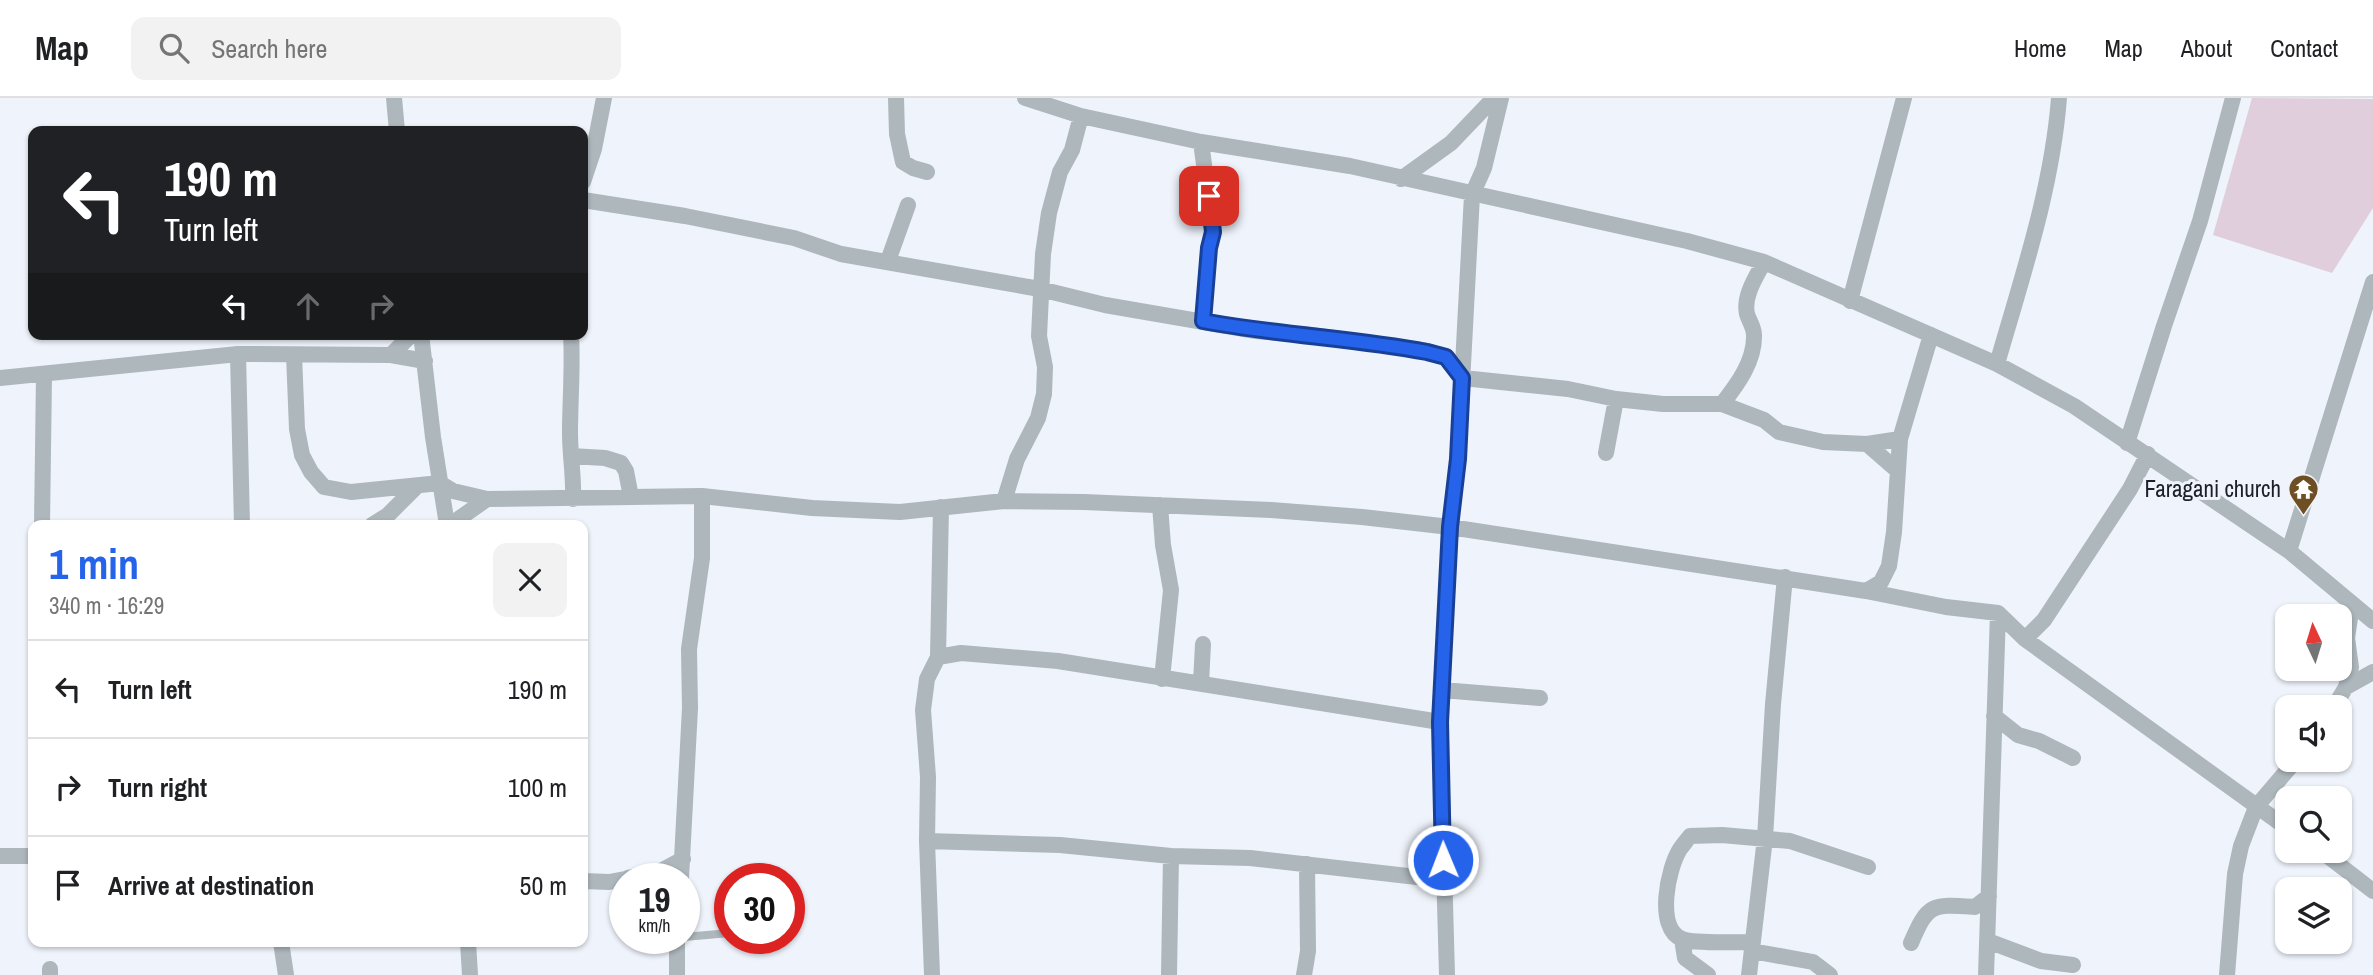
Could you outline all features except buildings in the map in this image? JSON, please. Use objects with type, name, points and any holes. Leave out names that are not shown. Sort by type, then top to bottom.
[{"type":"street","points":[[394,98],[397,126]]},
{"type":"street","points":[[588,167],[604,98]]},
{"type":"street","points":[[897,98],[897,134],[903,162],[927,172]]},
{"type":"street","points":[[1025,98],[1081,116],[1201,142],[1350,166],[1687,241],[1764,262],[1997,364],[2074,406],[2289,551],[2351,604]]},
{"type":"street","points":[[1401,178],[1451,144],[1493,98]]},
{"type":"street","points":[[1447,975],[1440,722],[1450,527],[1458,459],[1472,195],[1484,168],[1501,98]]},
{"type":"street","points":[[1850,301],[1904,98]]},
{"type":"street","points":[[1997,364],[2041,208],[2057,125],[2059,98]]},
{"type":"street","points":[[2127,443],[2200,221],[2233,98]]},
{"type":"street","points":[[1004,501],[1017,460],[1038,418],[1044,394],[1045,367],[1039,335],[1040,289],[1049,213],[1060,172],[1072,150],[1081,116]]},
{"type":"street","points":[[1201,142],[1213,232],[1209,248],[1203,321]]},
{"type":"street","points":[[588,201],[685,216],[794,238],[841,254],[1040,289],[1105,305],[1256,331],[1311,335],[1427,352],[1446,357],[1462,378],[1568,388],[1616,399],[1663,404],[1722,404],[1764,420],[1779,432],[1836,444],[1867,444],[1900,439]]},
{"type":"street","points":[[888,261],[908,205]]},
{"type":"street","points":[[1722,404],[1744,373],[1753,350],[1755,333],[1746,313],[1746,300],[1764,262]]},
{"type":"street","points":[[2289,551],[2373,282]]},
{"type":"street","points":[[1867,591],[1881,582],[1889,566],[1900,439],[1931,335]]},
{"type":"street","points":[[391,355],[406,340]]},
{"type":"street","points":[[422,340],[440,483],[448,520]]},
{"type":"street","points":[[571,340],[573,499]]},
{"type":"street","points":[[0,378],[238,354],[391,355],[425,361]]},
{"type":"street","points":[[238,354],[242,520]]},
{"type":"street","points":[[294,355],[297,429],[302,454],[311,472],[324,487],[351,492],[440,483],[453,491],[487,499],[702,496],[812,508],[887,512],[1004,501],[1160,505],[1349,516],[1450,527],[1785,577],[1998,614],[2025,639],[2275,820]]},
{"type":"street","points":[[42,520],[44,375]]},
{"type":"street","points":[[1606,453],[1616,399]]},
{"type":"street","points":[[1867,444],[1898,471]]},
{"type":"street","points":[[2025,639],[2044,620],[2130,489],[2148,454]]},
{"type":"street","points":[[571,456],[605,458],[621,463],[626,471],[631,497]]},
{"type":"street","points":[[379,520],[415,487]]},
{"type":"street","points":[[683,863],[690,708],[689,649],[702,558],[702,496]]},
{"type":"street","points":[[456,520],[487,499]]},
{"type":"street","points":[[1160,505],[1163,545],[1171,590],[1162,679]]},
{"type":"street","points":[[932,975],[927,842],[928,777],[923,710],[927,678],[938,657],[941,507]]},
{"type":"street","points":[[1749,975],[1765,838],[1773,704],[1785,577]]},
{"type":"street","points":[[2352,605],[2373,621]]},
{"type":"street","points":[[1986,975],[1998,614]]},
{"type":"street","points":[[1201,683],[1203,644]]},
{"type":"street","points":[[938,657],[961,653],[1058,661],[1440,722]]},
{"type":"street","points":[[2346,687],[2373,671]]},
{"type":"street","points":[[2341,695],[2348,681]]},
{"type":"street","points":[[1443,690],[1540,698]]},
{"type":"street","points":[[1994,716],[2018,735],[2039,741],[2073,758]]},
{"type":"street","points":[[2227,975],[2235,874],[2241,846],[2256,807],[2286,772]]},
{"type":"street","points":[[1830,975],[1813,962],[1753,947],[1682,939],[1672,930],[1666,917],[1671,873],[1679,850],[1690,836],[1765,838],[1790,841],[1868,867]]},
{"type":"street","points":[[927,842],[1060,845],[1171,856],[1250,858],[1443,880]]},
{"type":"street","points":[[0,856],[28,856]]},
{"type":"street","points":[[1169,975],[1171,856]]},
{"type":"street","points":[[676,863],[683,859]]},
{"type":"street","points":[[2337,863],[2373,891]]},
{"type":"street","points":[[1304,975],[1308,951],[1307,864]]},
{"type":"street","points":[[588,881],[609,882]]},
{"type":"street","points":[[1912,943],[1922,917],[1931,908],[1975,907],[1989,896]]},
{"type":"street","points":[[1682,939],[1685,957],[1708,975]]},
{"type":"street","points":[[1988,941],[2041,961],[2073,965]]},
{"type":"street","points":[[282,947],[286,975]]},
{"type":"street","points":[[468,947],[470,975]]},
{"type":"street","points":[[677,954],[677,975]]},
{"type":"shaded area","points":[[2252,98],[2373,99],[2373,208],[2332,273],[2213,235]]},
{"type":"place","name":"Faragani church","points":[[2304,516]]},
{"type":"route","points":[[1209,196],[1213,232],[1209,248],[1203,321],[1256,331],[1311,335],[1427,352],[1446,357],[1462,378],[1458,459],[1450,527],[1440,722],[1443,860]]}]
